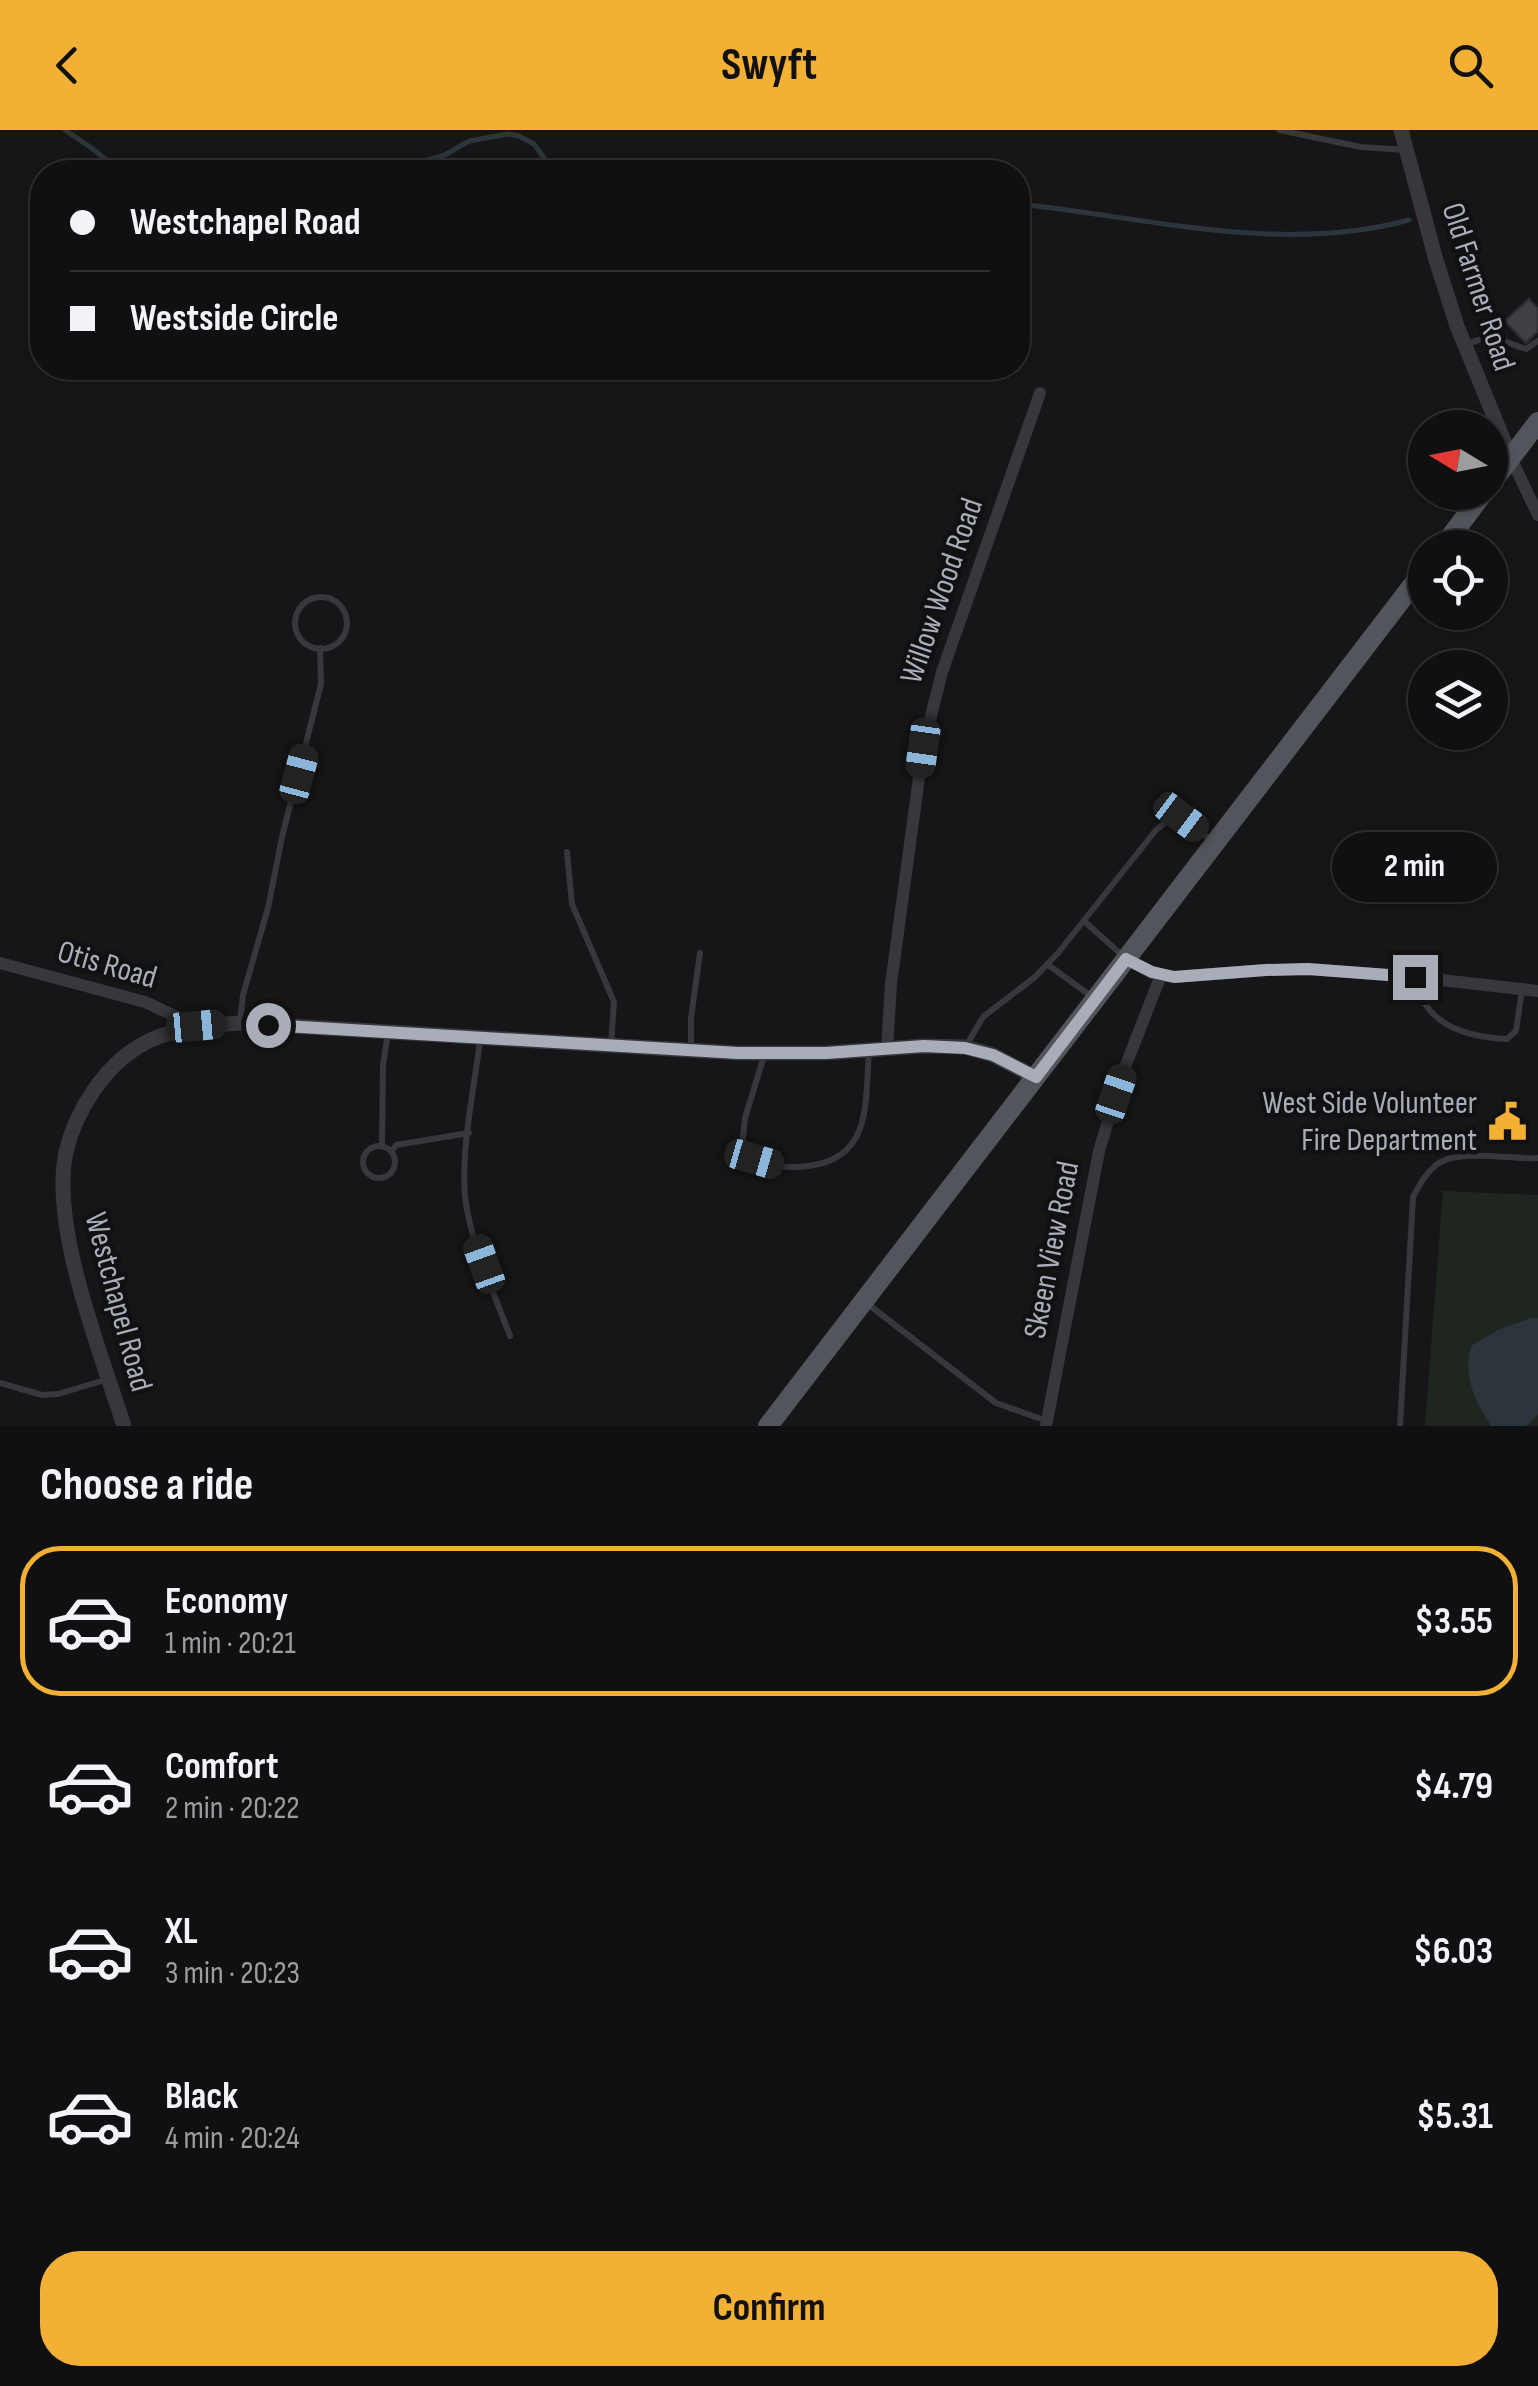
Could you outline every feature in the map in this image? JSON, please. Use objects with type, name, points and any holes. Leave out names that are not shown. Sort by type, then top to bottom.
[{"type":"main road","points":[[1508,462],[1538,422]]},
{"type":"main road","points":[[768,1426],[1408,591]]},
{"type":"street","name":"Old Farmer Road","points":[[1401,130],[1436,260],[1465,346],[1511,458]]},
{"type":"street","name":"Willow Wood Road","points":[[887,1048],[894,964],[930,711],[1040,393]]},
{"type":"street","points":[[1511,458],[1538,515]]},
{"type":"street","points":[[1126,959],[1161,975],[1189,977],[1308,969],[1538,991]]},
{"type":"street","name":"Otis Road","points":[[0,963],[145,1002],[196,1026]]},
{"type":"street","name":"Skeen View Road","points":[[1046,1424],[1099,1151],[1122,1075],[1161,975]]},
{"type":"street","name":"Westchapel Road","points":[[124,1426],[86,1304],[68,1232],[63,1189],[66,1154],[86,1102],[110,1070],[157,1036],[196,1026],[240,1023],[766,1054],[924,1046],[965,1048],[993,1055],[1036,1077]]},
{"type":"lane","points":[[1279,130],[1362,147],[1406,150]]},
{"type":"lane","points":[[1465,346],[1486,336],[1526,349],[1538,341]]},
{"type":"lane","points":[[324,597],[340,605],[347,620],[343,637],[328,648],[320,648],[305,642],[296,621],[308,600],[324,597]]},
{"type":"lane","points":[[240,1023],[243,995],[268,908],[317,700],[320,648]]},
{"type":"lane","points":[[965,1048],[983,1016],[1036,977],[1168,820],[1181,817],[1216,843]]},
{"type":"lane","points":[[567,852],[572,904],[614,1002],[611,1046]]},
{"type":"lane","points":[[1084,921],[1126,959]]},
{"type":"lane","points":[[691,1051],[690,1018],[700,953]]},
{"type":"lane","points":[[1048,964],[1095,999]]},
{"type":"lane","points":[[1415,977],[1418,995],[1432,1014],[1462,1033],[1491,1038],[1507,1039],[1516,1031],[1522,989]]},
{"type":"lane","points":[[382,1146],[388,1032]]},
{"type":"lane","points":[[481,1038],[464,1167],[466,1198],[471,1227],[510,1336]]},
{"type":"lane","points":[[766,1054],[744,1118],[742,1146],[754,1159],[800,1168],[815,1167],[842,1156],[858,1137],[869,1050]]},
{"type":"lane","points":[[392,1151],[396,1145],[410,1141],[469,1133]]},
{"type":"lane","points":[[382,1146],[392,1151],[392,1171],[384,1178],[368,1175],[363,1166],[364,1154],[372,1147],[382,1146]]},
{"type":"lane","points":[[1400,1426],[1412,1198],[1423,1178],[1439,1162],[1460,1156],[1538,1158]]},
{"type":"lane","points":[[864,1301],[996,1403],[1046,1424]]},
{"type":"lane","points":[[0,1383],[42,1395],[109,1379]]},
{"type":"shaded area","points":[[1443,1191],[1538,1195],[1538,1426],[1425,1426]]},
{"type":"shaded area","points":[[1538,1318],[1538,1415],[1526,1426],[1491,1426],[1472,1388],[1468,1368],[1471,1346],[1498,1330]]},
{"type":"building","points":[[1529,299],[1538,309],[1538,331],[1526,343],[1505,321]]},
{"type":"waterway","points":[[65,130],[106,160]]},
{"type":"waterway","points":[[428,160],[469,141],[508,134],[534,144],[545,160]]},
{"type":"waterway","points":[[1030,206],[1263,234],[1361,230],[1409,220]]},
{"type":"waterway","points":[[1445,213],[1458,210]]},
{"type":"place","name":"West Side Volunteer Fire Department","points":[[1507,1121]]},
{"type":"route","points":[[268,1025],[738,1053],[965,1048],[993,1055],[1036,1077],[1126,959],[1152,972],[1174,977],[1308,969],[1415,977]]}]
